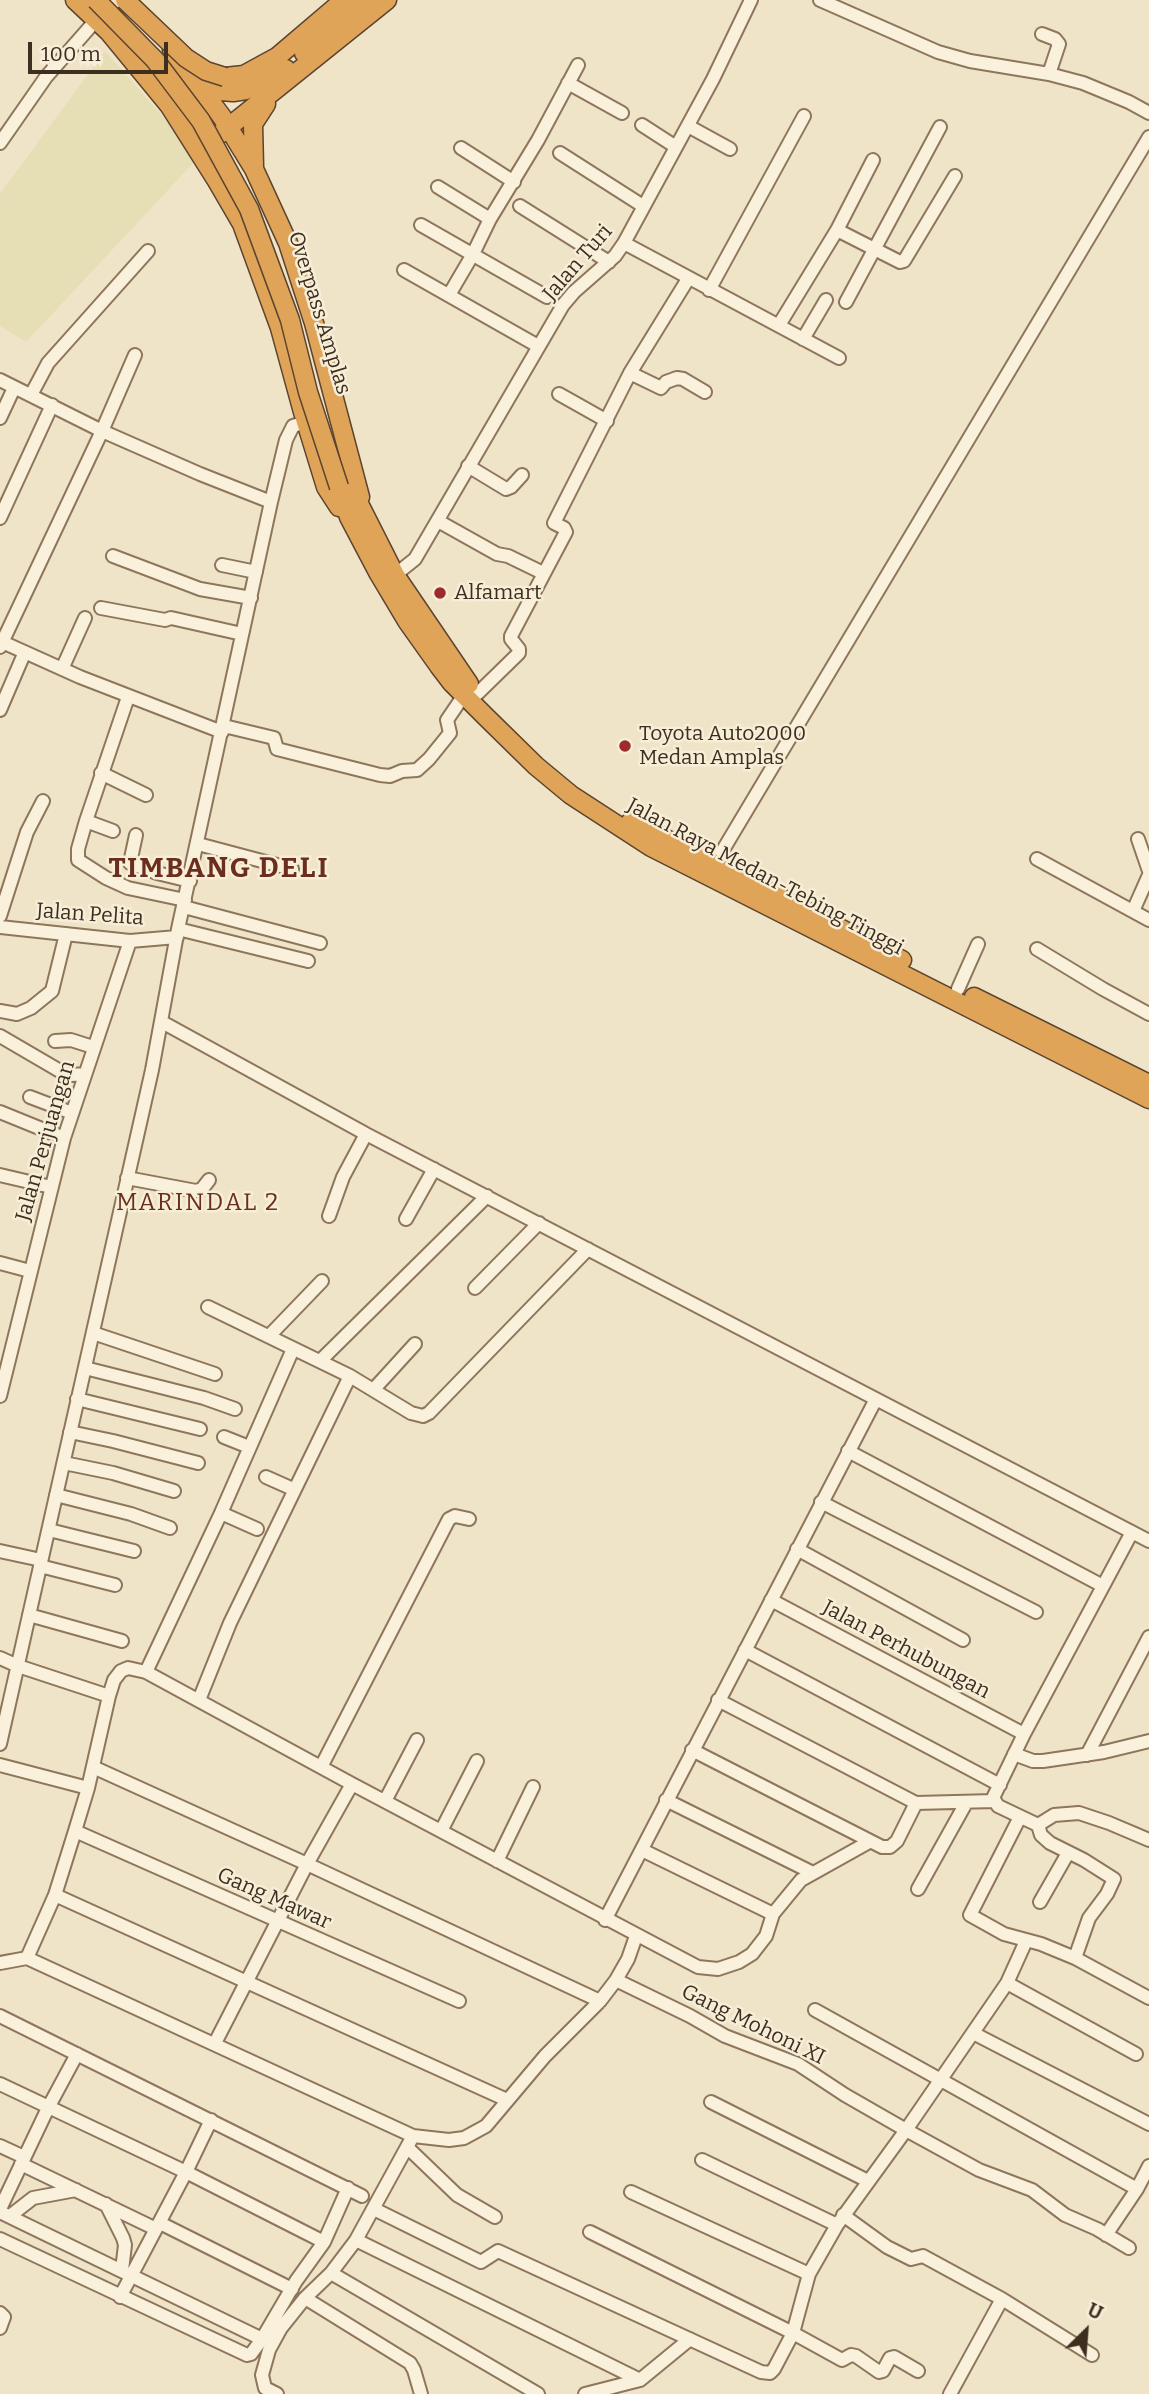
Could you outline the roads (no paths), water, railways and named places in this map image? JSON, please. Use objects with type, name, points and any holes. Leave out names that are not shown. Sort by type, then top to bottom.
[{"type":"highway","points":[[62,0],[117,54],[191,141]]},
{"type":"highway","points":[[75,0],[109,32],[169,105],[242,224],[281,328],[326,487],[333,500],[356,518]]},
{"type":"highway","name":"Overpass Amplas","points":[[96,0],[155,60],[201,121],[249,209],[290,320],[308,392],[356,518]]},
{"type":"highway","name":"Overpass Amplas","points":[[109,0],[162,51],[211,114],[260,204],[301,317],[344,486]]},
{"type":"highway","points":[[125,0],[186,58],[206,71],[225,78],[244,75],[268,63],[344,0]]},
{"type":"highway","points":[[133,0],[225,122],[254,169],[288,243],[353,464],[356,518]]},
{"type":"highway","points":[[225,122],[365,0]]},
{"type":"highway","points":[[191,141],[277,90],[387,0]]},
{"type":"highway","points":[[192,76],[208,86],[233,92],[246,90],[286,69]]},
{"type":"highway","points":[[254,169],[251,137],[253,124],[277,90]]},
{"type":"highway","name":"Jalan Raya Medan-Tebing Tinggi","points":[[356,518],[471,694],[551,779],[570,795],[635,837],[1149,1099]]},
{"type":"highway","name":"Jalan Raya Medan-Tebing Tinggi","points":[[356,518],[379,574],[407,621],[452,683],[471,694],[588,794],[649,832],[1149,1084]]},
{"type":"street","name":"Jalan Turi","points":[[395,575],[415,559],[563,305],[609,262],[624,243],[688,126],[751,0]]},
{"type":"street","points":[[820,0],[938,52],[970,61],[1049,74],[1083,83],[1149,112]]},
{"type":"street","points":[[0,143],[51,70],[90,27]]},
{"type":"street","points":[[1042,34],[1055,38],[1059,44],[1049,74]]},
{"type":"street","points":[[449,295],[578,65]]},
{"type":"street","points":[[568,83],[622,113]]},
{"type":"street","points":[[709,290],[804,116]]},
{"type":"street","points":[[642,125],[676,147]]},
{"type":"street","points":[[688,126],[730,149]]},
{"type":"street","points":[[846,302],[940,127]]},
{"type":"street","points":[[714,865],[1149,137]]},
{"type":"street","points":[[461,148],[514,182]]},
{"type":"street","points":[[560,153],[643,206]]},
{"type":"street","points":[[779,325],[837,230],[873,160]]},
{"type":"street","points":[[837,230],[900,262],[904,261],[955,176]]},
{"type":"street","points":[[438,187],[490,219]]},
{"type":"street","points":[[520,206],[609,262]]},
{"type":"street","points":[[421,225],[547,297]]},
{"type":"street","points":[[624,243],[839,358]]},
{"type":"street","points":[[31,395],[48,363],[148,251]]},
{"type":"street","points":[[404,270],[538,346]]},
{"type":"street","points":[[135,355],[1,644],[128,697],[223,729],[274,738],[277,749],[390,776],[402,771],[417,770],[429,759],[450,733],[447,720],[471,694],[519,653],[519,649],[510,639],[511,636],[566,532],[554,523],[630,373],[688,279]]},
{"type":"street","points":[[803,339],[826,300]]},
{"type":"street","points":[[630,373],[661,388],[666,382],[683,379],[705,392]]},
{"type":"street","points":[[0,380],[102,431],[271,502]]},
{"type":"street","points":[[0,418],[15,388]]},
{"type":"street","points":[[559,394],[607,421]]},
{"type":"street","points":[[0,519],[52,405]]},
{"type":"street","points":[[0,1744],[162,1022],[177,933],[271,502],[289,432],[293,426],[306,422]]},
{"type":"street","points":[[468,466],[506,489],[512,487],[522,475]]},
{"type":"street","points":[[438,521],[497,554],[508,556],[543,573]]},
{"type":"street","points":[[113,556],[200,589],[251,598]]},
{"type":"street","points":[[222,565],[256,572]]},
{"type":"street","points":[[101,608],[164,620],[171,618],[242,634]]},
{"type":"street","points":[[62,669],[85,618]]},
{"type":"street","points":[[0,710],[24,654]]},
{"type":"street","points":[[128,697],[86,821],[78,849],[78,860],[128,888],[320,943]]},
{"type":"street","points":[[101,773],[146,795]]},
{"type":"street","points":[[0,916],[29,829],[43,802]]},
{"type":"street","points":[[86,821],[113,831]]},
{"type":"street","points":[[136,835],[130,863],[190,881]]},
{"type":"street","points":[[1133,911],[1149,873],[1138,839]]},
{"type":"street","points":[[198,844],[292,869]]},
{"type":"street","points":[[1037,859],[1149,920]]},
{"type":"street","name":"Jalan Pelita","points":[[0,927],[130,941],[177,933],[308,961]]},
{"type":"street","points":[[0,1011],[17,1014],[31,1008],[52,991],[66,934]]},
{"type":"street","name":"Jalan Perjuangan","points":[[0,1396],[64,1138],[130,941]]},
{"type":"street","points":[[958,989],[978,944]]},
{"type":"street","points":[[1037,948],[1149,1014]]},
{"type":"street","points":[[162,1022],[366,1134],[1149,1541]]},
{"type":"street","points":[[0,1036],[60,1071],[71,1075],[85,1074]]},
{"type":"street","points":[[55,1041],[71,1040],[93,1047]]},
{"type":"street","points":[[30,1097],[72,1114]]},
{"type":"street","points":[[0,1112],[64,1138]]},
{"type":"street","points":[[329,1216],[343,1177],[366,1134]]},
{"type":"street","points":[[406,1219],[434,1169]]},
{"type":"street","points":[[0,1175],[51,1187]]},
{"type":"street","points":[[127,1178],[196,1191],[202,1189],[209,1180]]},
{"type":"street","points":[[320,1361],[487,1196]]},
{"type":"street","points":[[475,1288],[539,1223]]},
{"type":"street","points":[[208,1307],[350,1376],[411,1413],[426,1415],[588,1249]]},
{"type":"street","points":[[0,1263],[30,1271]]},
{"type":"street","points":[[269,1336],[322,1281]]},
{"type":"street","points":[[93,1332],[215,1374]]},
{"type":"street","points":[[0,1333],[13,1336]]},
{"type":"street","points":[[374,1389],[415,1344]]},
{"type":"street","points":[[146,1672],[221,1513],[293,1349]]},
{"type":"street","points":[[85,1368],[204,1398],[235,1409]]},
{"type":"street","points":[[199,1700],[230,1623],[350,1376]]},
{"type":"street","points":[[78,1399],[200,1429]]},
{"type":"street","points":[[605,1920],[876,1399]]},
{"type":"street","points":[[70,1432],[198,1464]]},
{"type":"street","points":[[224,1437],[249,1447]]},
{"type":"street","points":[[848,1451],[1103,1586]]},
{"type":"street","points":[[64,1463],[113,1473],[174,1492]]},
{"type":"street","points":[[266,1477],[293,1489]]},
{"type":"street","points":[[56,1495],[131,1514],[170,1528]]},
{"type":"street","points":[[821,1502],[1036,1612]]},
{"type":"street","points":[[221,1513],[257,1529]]},
{"type":"street","points":[[321,1767],[449,1519],[455,1516],[469,1519]]},
{"type":"street","points":[[49,1530],[134,1551]]},
{"type":"street","points":[[993,1801],[1024,1734],[1132,1532]]},
{"type":"street","points":[[797,1549],[963,1640]]},
{"type":"street","points":[[0,1551],[116,1585]]},
{"type":"street","name":"Jalan Perhubungan","points":[[771,1600],[1024,1734]]},
{"type":"street","points":[[29,1615],[122,1642]]},
{"type":"street","points":[[1087,1755],[1149,1637]]},
{"type":"street","points":[[744,1650],[1000,1785]]},
{"type":"street","points":[[0,1658],[109,1696]]},
{"type":"street","points":[[27,1958],[55,1895],[88,1787],[114,1680],[121,1671],[128,1668],[146,1672],[605,1920],[698,1966],[718,1969],[739,1962],[759,1948],[773,1914],[794,1886],[813,1872],[869,1842]]},
{"type":"street","points":[[718,1700],[916,1803],[993,1801],[1038,1825],[1044,1839],[1114,1881],[1089,1918],[1075,1958]]},
{"type":"street","points":[[385,1801],[417,1740]]},
{"type":"street","points":[[1014,1754],[1033,1761],[1087,1755],[1149,1741]]},
{"type":"street","points":[[692,1750],[883,1847],[893,1845],[901,1835],[916,1803]]},
{"type":"street","points":[[441,1830],[477,1761]]},
{"type":"street","points":[[0,1765],[88,1787]]},
{"type":"street","points":[[93,1767],[600,2001]]},
{"type":"street","points":[[215,2043],[276,1921],[352,1784]]},
{"type":"street","points":[[497,1861],[533,1787]]},
{"type":"street","points":[[666,1800],[813,1872]]},
{"type":"street","points":[[918,1889],[966,1803]]},
{"type":"street","points":[[1038,1825],[1054,1815],[1079,1813],[1109,1822],[1149,1840]]},
{"type":"street","points":[[1020,1817],[970,1915],[1004,1934],[1041,1944],[1075,1958],[1149,1998]]},
{"type":"street","name":"Gang Mawar","points":[[75,1831],[459,2001]]},
{"type":"street","points":[[642,1850],[773,1914]]},
{"type":"street","points":[[1040,1902],[1068,1853]]},
{"type":"street","points":[[55,1895],[507,2100]]},
{"type":"street","points":[[410,2142],[464,2138],[486,2126],[545,2056],[600,2001],[628,1959],[636,1936]]},
{"type":"street","points":[[374,2209],[481,2262],[498,2251],[766,2374],[774,2369],[793,2333],[809,2274],[840,2220],[906,2130],[1007,1983],[1027,1941]]},
{"type":"street","points":[[0,1963],[27,1958],[215,2043],[410,2142],[457,2195],[495,2217]]},
{"type":"street","name":"Gang Mohoni XI","points":[[616,1980],[691,2015],[725,2036],[798,2064],[906,2130],[979,2170],[1032,2190],[1065,2215],[1129,2249]]},
{"type":"street","points":[[1007,1983],[1136,2054]]},
{"type":"street","points":[[815,2010],[1137,2189]]},
{"type":"street","points":[[0,2016],[362,2196]]},
{"type":"street","points":[[973,2033],[1149,2124]]},
{"type":"street","points":[[3,2212],[23,2161],[77,2054]]},
{"type":"street","points":[[0,2084],[186,2172],[324,2242]]},
{"type":"street","points":[[711,2102],[867,2181]]},
{"type":"street","points":[[120,2297],[127,2272],[158,2226],[211,2120]]},
{"type":"street","points":[[276,2394],[265,2388],[262,2375],[269,2350],[281,2328],[305,2298],[331,2273],[356,2240],[410,2142]]},
{"type":"street","points":[[0,2146],[76,2190],[292,2289]]},
{"type":"street","points":[[702,2160],[840,2220],[909,2259],[923,2256],[1002,2299],[1092,2356]]},
{"type":"street","points":[[1106,2235],[1149,2166]]},
{"type":"street","points":[[0,2239],[244,2355],[251,2354],[324,2242],[348,2188]]},
{"type":"street","points":[[3,2212],[33,2198],[76,2190]]},
{"type":"street","points":[[631,2192],[809,2274]]},
{"type":"street","points":[[106,2204],[123,2238],[127,2272]]},
{"type":"street","points":[[3,2212],[262,2339]]},
{"type":"street","points":[[590,2232],[843,2360],[851,2355],[856,2356],[877,2372],[883,2371],[892,2357],[918,2371]]},
{"type":"street","points":[[356,2240],[640,2380]]},
{"type":"street","points":[[331,2273],[538,2394]]},
{"type":"street","points":[[305,2298],[410,2363],[421,2394]]},
{"type":"street","points":[[950,2394],[1002,2299]]},
{"type":"street","points":[[0,2312],[4,2318],[0,2328]]},
{"type":"street","points":[[585,2394],[640,2380],[690,2339]]},
{"type":"place","name":"Alfamart","points":[[440,593]]},
{"type":"place","name":"Toyota Auto2000 Medan Amplas","points":[[625,746]]},
{"type":"district","name":"TIMBANG DELI","points":[[219,869]]},
{"type":"district","name":"MARINDAL 2","points":[[198,1203]]}]
